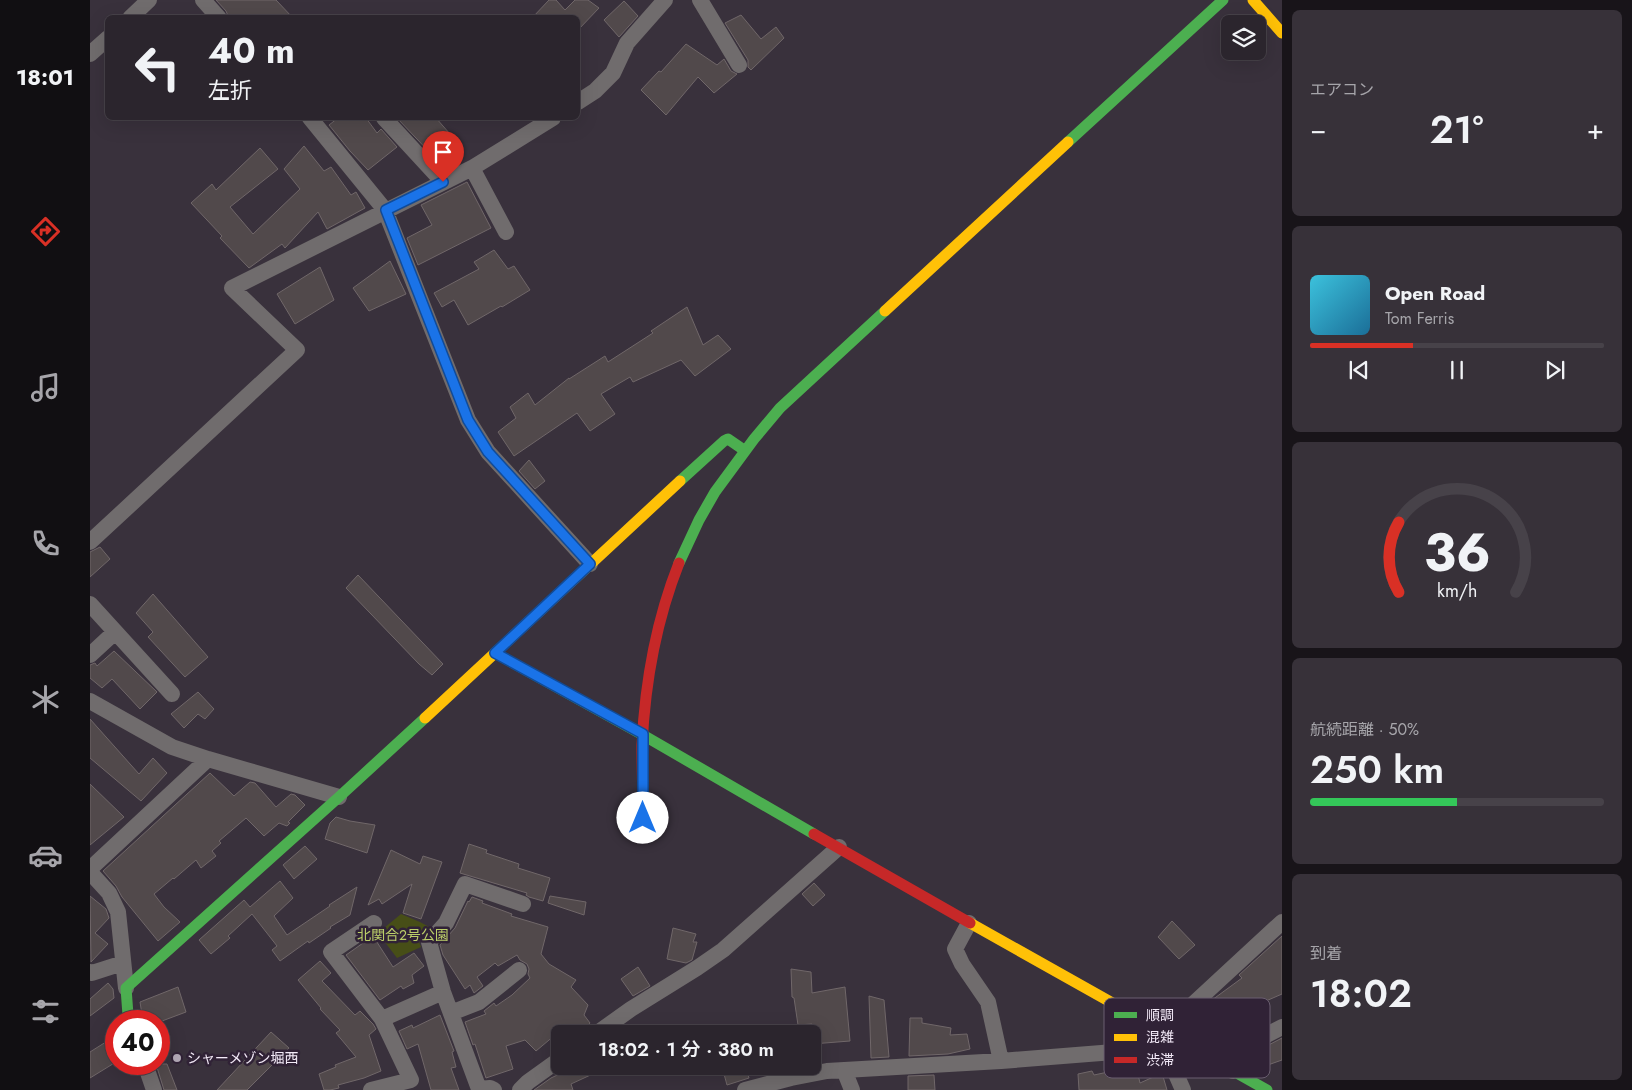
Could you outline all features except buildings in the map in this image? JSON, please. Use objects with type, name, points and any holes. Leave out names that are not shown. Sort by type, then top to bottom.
[{"type":"street","points":[[133,15],[149,0]]},
{"type":"street","points":[[203,0],[216,15]]},
{"type":"street","points":[[580,101],[595,91],[613,73],[627,43],[665,0]]},
{"type":"street","points":[[700,0],[739,65]]},
{"type":"street","points":[[643,818],[643,734],[652,652],[665,597],[688,541],[715,492],[744,450],[780,408],[1224,0]]},
{"type":"street","points":[[1253,0],[1282,33]]},
{"type":"street","points":[[90,54],[105,41]]},
{"type":"street","points":[[312,120],[386,210],[468,420],[488,452],[590,564]]},
{"type":"street","points":[[386,120],[443,182]]},
{"type":"street","points":[[90,542],[297,350],[232,288],[472,168],[550,120]]},
{"type":"street","points":[[472,168],[506,232]]},
{"type":"street","points":[[126,988],[339,797],[724,441],[728,439],[744,450]]},
{"type":"street","points":[[90,604],[172,694]]},
{"type":"street","points":[[90,655],[115,632]]},
{"type":"street","points":[[495,653],[643,734],[969,924],[1104,999]]},
{"type":"street","points":[[90,701],[172,747],[208,760],[339,797]]},
{"type":"street","points":[[128,1010],[118,912],[109,893],[90,871],[208,760]]},
{"type":"street","points":[[609,1025],[722,950],[839,847]]},
{"type":"street","points":[[494,1090],[479,1088],[443,992],[429,942],[446,923],[465,884],[523,904]]},
{"type":"street","points":[[1200,998],[1282,922]]},
{"type":"street","points":[[371,1090],[411,1080],[382,1019],[331,952],[374,923]]},
{"type":"street","points":[[969,924],[955,950],[962,964],[988,1002],[1001,1060]]},
{"type":"street","points":[[90,972],[123,963]]},
{"type":"street","points":[[451,1013],[479,1002],[519,970]]},
{"type":"street","points":[[382,1019],[443,992]]},
{"type":"street","points":[[1270,1033],[1282,1027]]},
{"type":"street","points":[[745,1090],[827,1071],[1104,1053]]},
{"type":"street","points":[[520,1090],[551,1065]]},
{"type":"street","points":[[844,1070],[852,1090]]},
{"type":"street","points":[[149,1075],[154,1090]]},
{"type":"street","points":[[1178,1078],[1183,1090]]},
{"type":"street","points":[[1246,1078],[1267,1090]]},
{"type":"green space","name":"北関合2号公園","points":[[401,914],[431,928],[419,942],[421,947],[397,958],[378,933]]},
{"type":"traffic: fast","points":[[1068,142],[1223,0]]},
{"type":"traffic: fast","points":[[679,563],[699,520],[715,492],[754,439],[780,408],[885,311]]},
{"type":"traffic: fast","points":[[680,481],[728,439],[744,450]]},
{"type":"traffic: fast","points":[[495,653],[643,735],[814,834]]},
{"type":"traffic: fast","points":[[128,1010],[126,988],[425,718]]},
{"type":"traffic: fast","points":[[1246,1078],[1267,1090]]},
{"type":"traffic: slow","points":[[1253,0],[1282,33]]},
{"type":"traffic: slow","points":[[885,311],[1068,142]]},
{"type":"traffic: slow","points":[[425,718],[680,481]]},
{"type":"traffic: slow","points":[[970,923],[1104,998]]},
{"type":"traffic: jam","points":[[643,818],[642,745],[649,675],[664,607],[679,563]]},
{"type":"traffic: jam","points":[[814,834],[970,923]]},
{"type":"place","name":"シャーメゾン堀西","points":[[177,1058]]},
{"type":"route","points":[[443,182],[386,210],[468,420],[488,452],[590,564],[495,653],[643,734],[643,818]]}]
